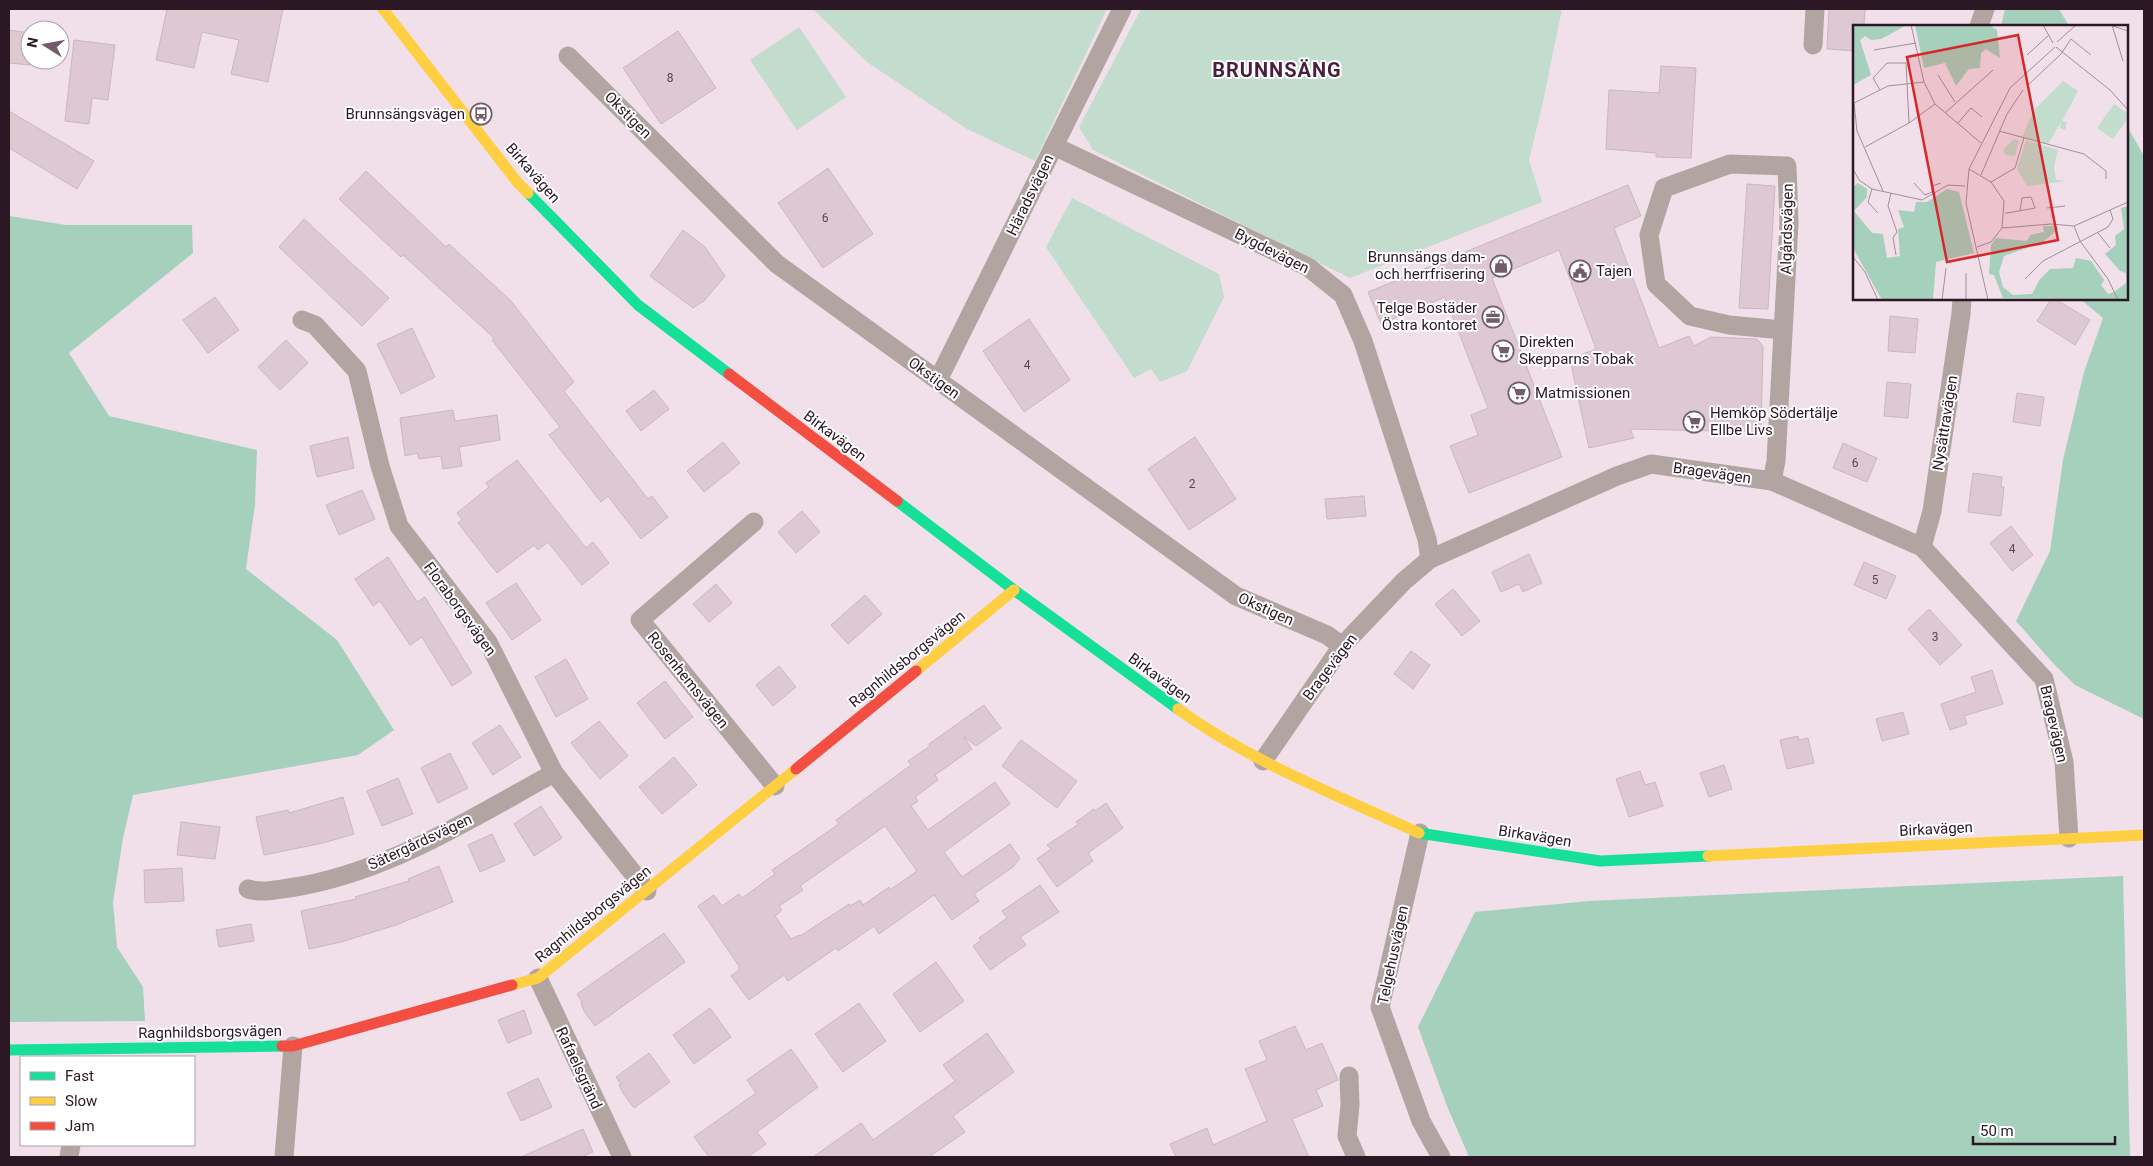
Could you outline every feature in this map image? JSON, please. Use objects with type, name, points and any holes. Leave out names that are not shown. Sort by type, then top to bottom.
[{"type":"street","name":"Birkavägen","points":[[383,9],[518,183],[638,306],[1014,590],[1193,720],[1263,761],[1420,833],[1600,861],[2144,835]]},
{"type":"street","name":"Häradsvägen","points":[[938,380],[1122,9]]},
{"type":"street","points":[[1812,45],[1815,9]]},
{"type":"street","points":[[1979,25],[1985,9]]},
{"type":"street","name":"Okstigen","points":[[568,56],[777,264],[1236,596],[1327,635],[1342,646]]},
{"type":"street","name":"Bygdevägen","points":[[1054,146],[1308,267],[1343,295],[1364,341],[1427,539],[1430,559]]},
{"type":"street","name":"Algårdsvägen","points":[[1772,481],[1776,461],[1789,223],[1787,166],[1730,164],[1664,188],[1649,235],[1656,284],[1690,316],[1729,325],[1783,330]]},
{"type":"street","name":"Nysättravägen","points":[[1922,546],[1932,510],[1962,314],[1962,300]]},
{"type":"street","name":"Floraborgsvägen","points":[[302,320],[316,325],[358,371],[380,466],[398,526],[488,642],[554,773],[647,891]]},
{"type":"street","name":"Bragevägen","points":[[1263,761],[1342,646],[1404,580],[1430,559],[1617,476],[1651,464],[1772,481],[1922,546],[2044,679],[2064,762],[2069,838]]},
{"type":"street","name":"Rosenhemsvägen","points":[[754,522],[640,620],[775,786]]},
{"type":"street","name":"Ragnhildsborgsvägen","points":[[9,1050],[293,1046],[538,978],[1014,590]]},
{"type":"street","name":"Sätergårdsvägen","points":[[248,889],[258,892],[317,884],[386,861],[459,826],[554,773]]},
{"type":"street","name":"Telgehusvägen","points":[[1420,833],[1380,1007],[1421,1121],[1441,1157]]},
{"type":"street","name":"Rafaelsgränd","points":[[538,978],[622,1157]]},
{"type":"street","points":[[284,1157],[293,1046]]},
{"type":"street","points":[[1349,1076],[1350,1105],[1347,1136],[1356,1157]]},
{"type":"green space","points":[[813,9],[1107,9],[1035,161],[967,129],[867,62]]},
{"type":"green space","points":[[1141,9],[1562,9],[1529,160],[1542,202],[1350,278],[1093,150],[1079,127]]},
{"type":"green space","points":[[2005,9],[2059,9],[2068,25],[2001,25]]},
{"type":"green space","points":[[799,27],[846,97],[797,130],[750,60]]},
{"type":"green space","points":[[2128,128],[2144,156],[2144,719],[2075,685],[2016,621],[2050,551],[2063,460],[2084,372],[2103,318],[2081,300],[2128,300]]},
{"type":"green space","points":[[1072,198],[1219,274],[1224,297],[1187,371],[1160,382],[1151,369],[1134,378],[1046,247]]},
{"type":"green space","points":[[9,216],[66,225],[192,225],[193,253],[69,353],[109,416],[257,450],[255,504],[246,569],[337,640],[394,730],[358,755],[133,795],[123,838],[113,902],[117,947],[143,987],[145,1021],[9,1022]]},
{"type":"green space","points":[[2123,876],[2130,1157],[1469,1157],[1447,1106],[1418,1027],[1475,912],[1589,901]]},
{"type":"building","points":[[167,9],[283,9],[268,82],[231,74],[239,40],[202,32],[194,68],[156,60]]},
{"type":"building","points":[[1829,9],[1865,9],[1864,25],[1853,25],[1853,51],[1827,49]]},
{"type":"building","points":[[9,30],[20,32],[20,64],[9,63]]},
{"type":"building","points":[[678,31],[716,88],[661,124],[623,68]]},
{"type":"building","points":[[74,40],[115,45],[108,100],[92,98],[89,124],[65,121]]},
{"type":"building","points":[[1661,66],[1696,68],[1691,158],[1656,157],[1656,153],[1606,149],[1609,90],[1659,93]]},
{"type":"building","points":[[9,111],[94,161],[77,189],[9,148]]},
{"type":"building","points":[[828,168],[873,234],[823,268],[778,203]]},
{"type":"building","points":[[366,171],[446,247],[449,244],[511,301],[574,382],[564,391],[648,499],[652,496],[668,517],[641,539],[608,496],[601,502],[549,435],[560,427],[492,340],[494,338],[403,255],[401,257],[339,199]]},
{"type":"building","points":[[1747,184],[1775,186],[1768,309],[1739,308]]},
{"type":"building","points":[[1628,185],[1641,216],[1614,228],[1659,348],[1689,336],[1694,346],[1711,337],[1757,339],[1763,346],[1761,432],[1630,429],[1634,438],[1589,448],[1570,359],[1596,349],[1559,250],[1492,278],[1562,457],[1469,493],[1450,446],[1478,435],[1471,415],[1488,408],[1445,297],[1381,324],[1368,292]]},
{"type":"building","points":[[304,219],[389,298],[362,326],[279,247]]},
{"type":"building","points":[[683,230],[705,247],[725,276],[704,301],[693,308],[650,276]]},
{"type":"building","points":[[215,297],[239,330],[208,353],[183,320]]},
{"type":"building","points":[[2050,300],[2057,300],[2090,320],[2075,345],[2037,321]]},
{"type":"building","points":[[1890,316],[1918,319],[1915,353],[1888,351]]},
{"type":"building","points":[[1029,319],[1070,380],[1024,412],[983,351]]},
{"type":"building","points":[[412,328],[435,377],[401,394],[377,344]]},
{"type":"building","points":[[286,340],[308,363],[280,390],[258,367]]},
{"type":"building","points":[[1887,382],[1911,384],[1908,418],[1884,416]]},
{"type":"building","points":[[654,390],[669,409],[641,431],[626,411]]},
{"type":"building","points":[[2017,393],[2044,397],[2040,426],[2013,422]]},
{"type":"building","points":[[453,410],[455,421],[497,415],[500,440],[459,447],[462,466],[443,469],[441,456],[419,459],[417,453],[405,456],[400,418]]},
{"type":"building","points":[[348,437],[354,468],[317,477],[310,446]]},
{"type":"building","points":[[1195,437],[1236,499],[1189,530],[1148,469]]},
{"type":"building","points":[[723,442],[740,463],[704,492],[687,471]]},
{"type":"building","points":[[1843,443],[1877,458],[1867,482],[1833,468]]},
{"type":"building","points":[[517,460],[586,548],[593,542],[609,563],[582,585],[548,542],[538,550],[534,545],[497,573],[458,523],[462,520],[457,513],[489,487],[486,483]]},
{"type":"building","points":[[1973,473],[2002,477],[2001,487],[2004,487],[2001,516],[1968,512]]},
{"type":"building","points":[[362,490],[375,519],[339,535],[326,505]]},
{"type":"building","points":[[1364,496],[1366,516],[1327,519],[1325,499]]},
{"type":"building","points":[[802,511],[820,532],[796,553],[778,532]]},
{"type":"building","points":[[2011,526],[2033,555],[2012,571],[1990,543]]},
{"type":"building","points":[[1529,554],[1542,583],[1523,592],[1519,584],[1501,592],[1492,572]]},
{"type":"building","points":[[388,557],[417,602],[425,597],[472,673],[452,686],[422,637],[410,645],[380,601],[373,606],[355,579]]},
{"type":"building","points":[[1864,562],[1896,576],[1886,599],[1854,585]]},
{"type":"building","points":[[516,583],[541,620],[512,640],[486,603]]},
{"type":"building","points":[[716,584],[732,603],[709,622],[693,604]]},
{"type":"building","points":[[1453,589],[1480,621],[1462,636],[1435,604]]},
{"type":"building","points":[[865,595],[882,614],[848,644],[831,625]]},
{"type":"building","points":[[1929,609],[1962,645],[1940,665],[1908,629]]},
{"type":"building","points":[[1411,651],[1430,665],[1413,689],[1394,674]]},
{"type":"building","points":[[566,659],[588,699],[556,717],[535,677]]},
{"type":"building","points":[[779,666],[796,687],[773,706],[756,685]]},
{"type":"building","points":[[1992,670],[2003,704],[1964,716],[1967,724],[1950,730],[1941,704],[1976,692],[1971,677]]},
{"type":"building","points":[[665,681],[693,717],[665,739],[637,703]]},
{"type":"building","points":[[984,705],[1001,728],[976,746],[964,737],[972,749],[935,775],[938,780],[915,797],[918,801],[911,806],[928,830],[995,782],[1010,804],[944,852],[962,877],[1010,844],[1020,858],[1013,867],[974,894],[979,901],[952,920],[934,895],[879,934],[874,926],[838,951],[836,948],[788,981],[784,975],[749,1000],[731,976],[739,970],[739,966],[698,906],[714,895],[722,906],[739,894],[742,898],[775,874],[772,870],[839,824],[836,820],[911,765],[908,761],[930,746],[929,744]],"holes":[[[885,826],[917,871],[890,890],[889,887],[863,905],[860,900],[850,906],[849,904],[800,936],[791,939],[775,916],[782,910],[779,906],[803,890],[800,886]]]},
{"type":"building","points":[[1903,712],[1909,734],[1882,741],[1876,719]]},
{"type":"building","points":[[599,721],[628,756],[600,779],[571,743]]},
{"type":"building","points":[[500,725],[521,757],[493,775],[472,743]]},
{"type":"building","points":[[1798,736],[1799,740],[1808,738],[1814,763],[1787,769],[1780,740]]},
{"type":"building","points":[[1021,740],[1077,781],[1057,808],[1002,766]]},
{"type":"building","points":[[450,753],[468,788],[438,803],[421,768]]},
{"type":"building","points":[[674,757],[697,785],[662,814],[639,787]]},
{"type":"building","points":[[1724,765],[1732,789],[1709,797],[1700,773]]},
{"type":"building","points":[[1640,771],[1645,785],[1655,782],[1663,806],[1629,817],[1616,779]]},
{"type":"building","points":[[398,778],[413,814],[382,826],[367,791]]},
{"type":"building","points":[[343,797],[354,834],[323,843],[264,855],[256,817],[288,810],[289,813]]},
{"type":"building","points":[[1106,803],[1123,828],[1088,853],[1093,861],[1057,887],[1037,859],[1051,849],[1047,845],[1079,824],[1076,822],[1094,809],[1095,811]]},
{"type":"building","points":[[541,806],[562,838],[534,856],[514,824]]},
{"type":"building","points":[[181,822],[220,827],[215,859],[177,855]]},
{"type":"building","points":[[492,834],[505,861],[480,872],[468,845]]},
{"type":"building","points":[[439,866],[453,902],[396,925],[341,942],[309,949],[301,911],[356,899],[355,897],[409,881],[408,879]]},
{"type":"building","points":[[182,868],[184,901],[145,903],[144,870]]},
{"type":"building","points":[[1040,885],[1059,912],[1020,937],[1026,945],[990,970],[973,946],[981,940],[979,938],[1007,918],[1002,911]]},
{"type":"building","points":[[251,924],[254,941],[219,947],[216,930]]},
{"type":"building","points":[[664,933],[685,962],[595,1026],[584,1011],[582,1002],[577,994]]},
{"type":"building","points":[[936,962],[964,1001],[920,1032],[893,994]]},
{"type":"building","points":[[859,1003],[886,1041],[843,1072],[815,1034]]},
{"type":"building","points":[[710,1008],[731,1037],[694,1064],[673,1035]]},
{"type":"building","points":[[524,1010],[532,1033],[508,1043],[498,1020]]},
{"type":"building","points":[[1295,1026],[1306,1050],[1322,1043],[1338,1080],[1316,1090],[1323,1106],[1292,1119],[1309,1157],[1176,1157],[1170,1144],[1207,1128],[1213,1145],[1267,1121],[1245,1069],[1267,1060],[1259,1041]]},
{"type":"building","points":[[987,1033],[1014,1072],[953,1116],[965,1132],[929,1157],[813,1157],[861,1123],[873,1140],[955,1081],[943,1065]]},
{"type":"building","points":[[791,1049],[818,1087],[757,1132],[766,1144],[748,1157],[709,1157],[694,1137],[756,1093],[747,1080]]},
{"type":"building","points":[[649,1053],[670,1082],[634,1108],[623,1093],[619,1085],[621,1084],[616,1077]]},
{"type":"building","points":[[538,1078],[552,1107],[521,1121],[507,1093]]},
{"type":"building","points":[[583,1129],[593,1152],[581,1157],[521,1157]]},
{"type":"traffic: fast","points":[[528,193],[638,305],[729,374]]},
{"type":"traffic: fast","points":[[897,501],[1014,590],[1178,709]]},
{"type":"traffic: fast","points":[[1419,833],[1600,861],[1708,856]]},
{"type":"traffic: fast","points":[[9,1050],[282,1046]]},
{"type":"traffic: slow","points":[[383,9],[518,183],[528,193]]},
{"type":"traffic: slow","points":[[916,671],[1014,590]]},
{"type":"traffic: slow","points":[[1178,709],[1206,728],[1265,762],[1419,833]]},
{"type":"traffic: slow","points":[[512,985],[538,978],[796,769]]},
{"type":"traffic: slow","points":[[1708,856],[2144,835]]},
{"type":"traffic: jam","points":[[729,374],[897,501]]},
{"type":"traffic: jam","points":[[796,769],[916,671]]},
{"type":"traffic: jam","points":[[282,1046],[293,1046],[512,985]]},
{"type":"place","name":"Brunnsängsvägen","points":[[481,114]]},
{"type":"place","name":"Brunnsängs dam- och herrfrisering","points":[[1501,266]]},
{"type":"place","name":"Tajen","points":[[1580,271]]},
{"type":"place","name":"Telge Bostäder Östra kontoret","points":[[1493,317]]},
{"type":"place","name":"Direkten Skepparns Tobak","points":[[1503,351]]},
{"type":"place","name":"Matmissionen","points":[[1519,393]]},
{"type":"place","name":"Hemköp Södertälje Ellbe Livs","points":[[1694,422]]},
{"type":"district","name":"BRUNNSÄNG","points":[[1277,70]]}]
